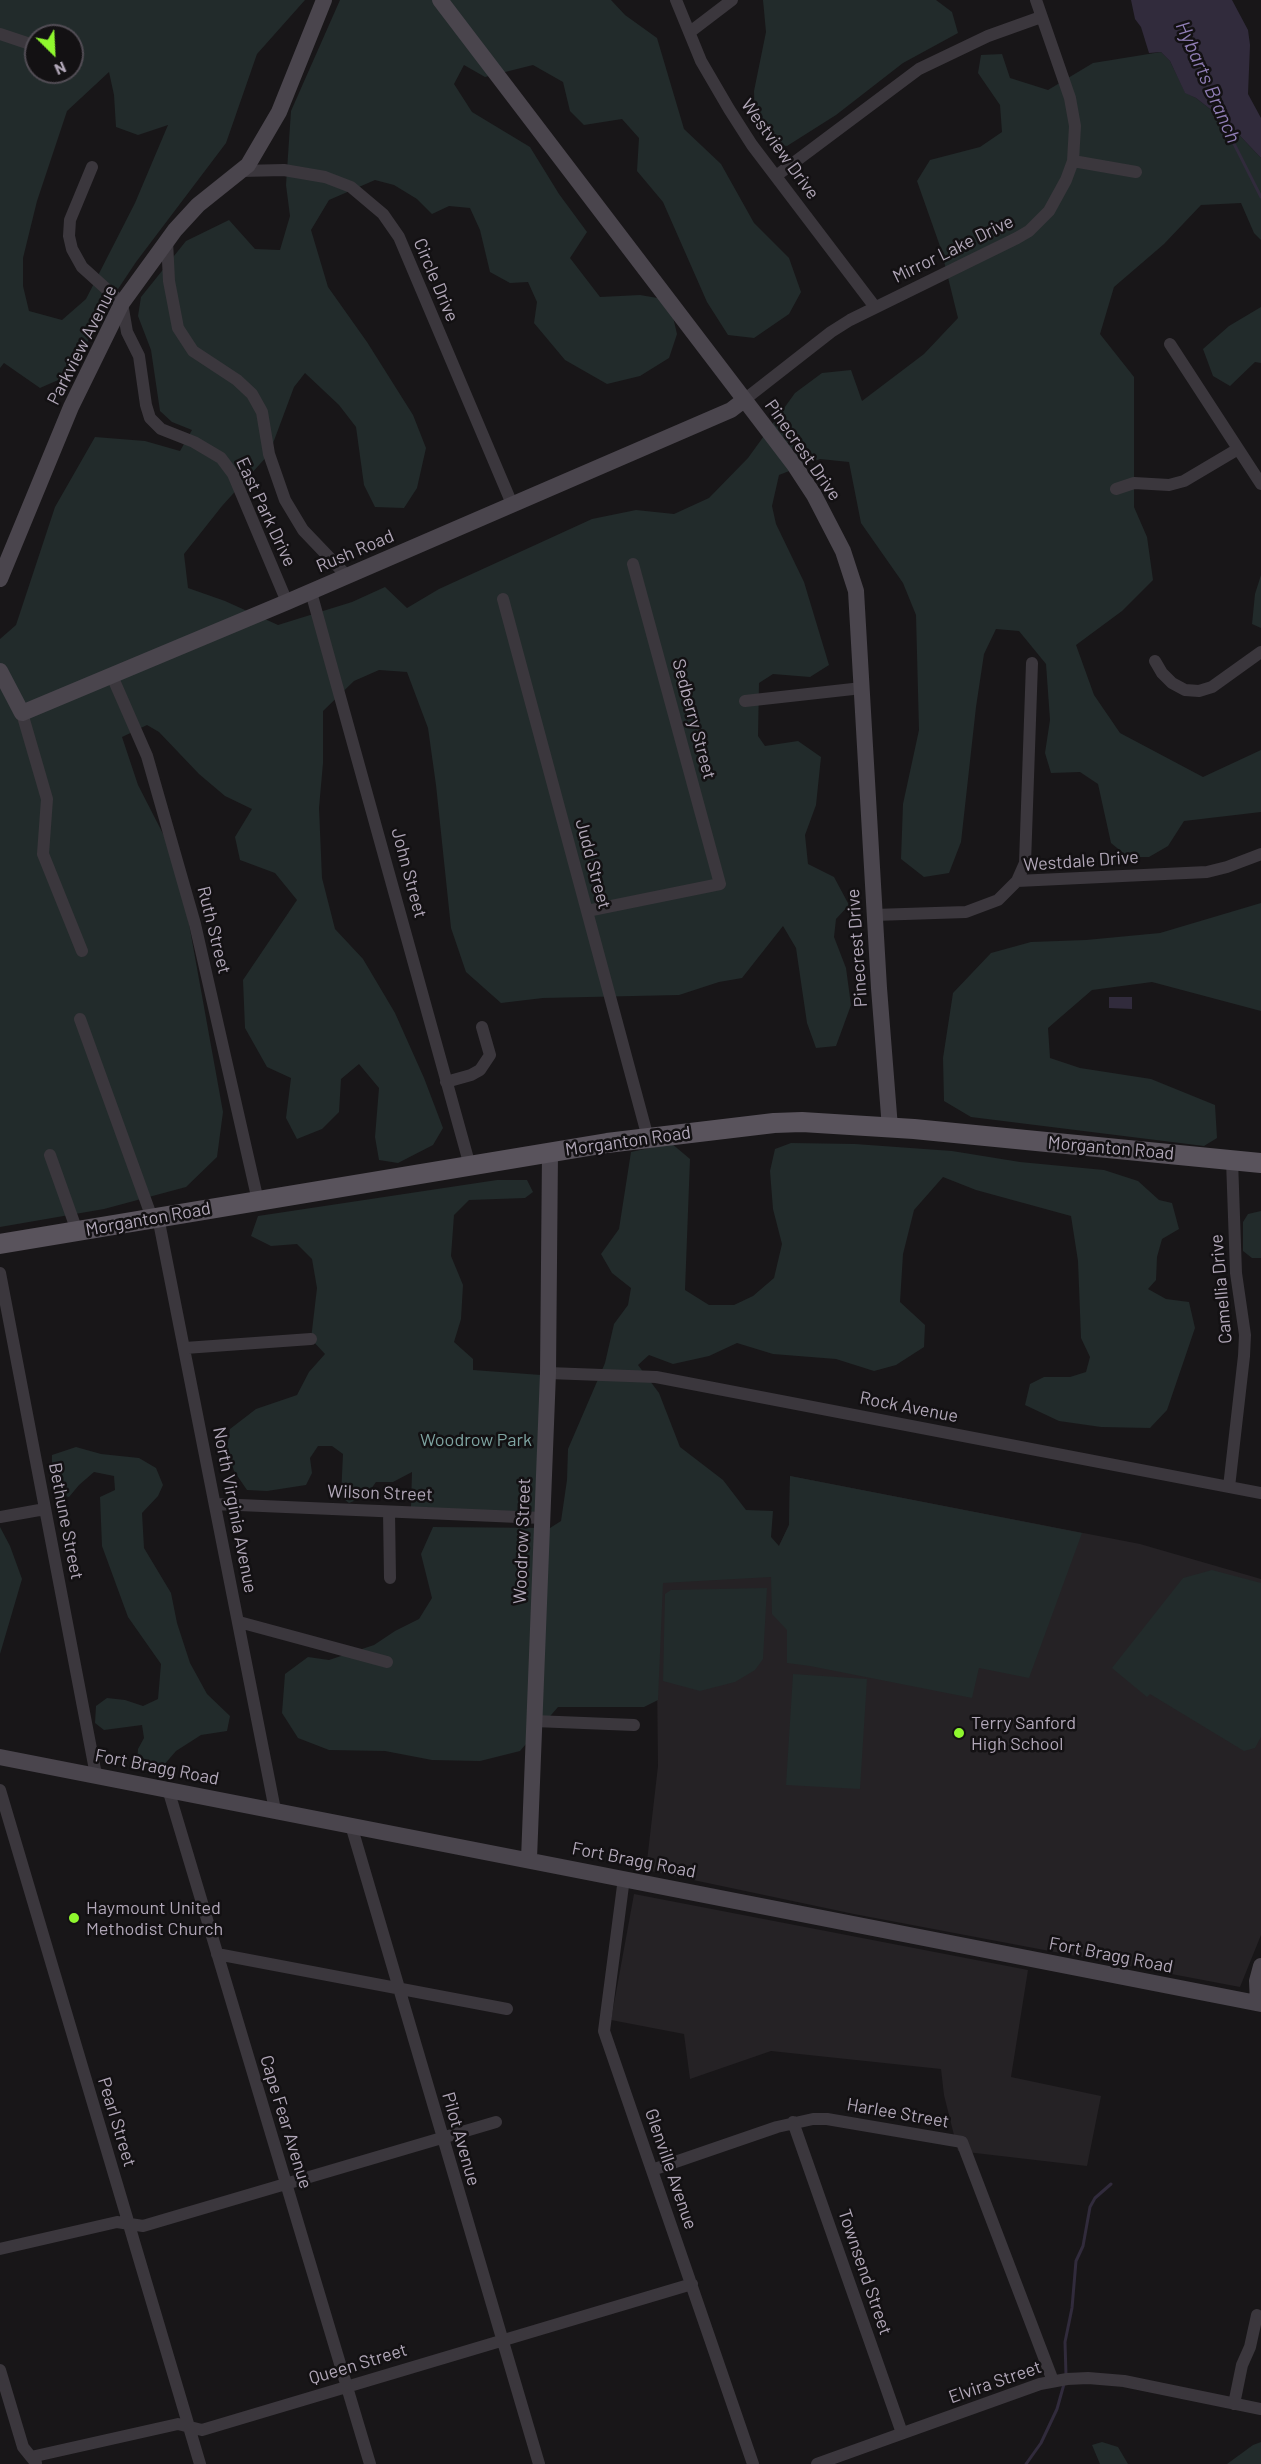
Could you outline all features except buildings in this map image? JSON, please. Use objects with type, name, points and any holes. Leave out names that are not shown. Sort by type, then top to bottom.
[{"type":"main road","name":"Morganton Road","points":[[0,1244],[550,1152],[774,1123],[802,1122],[890,1128],[1261,1163]]},
{"type":"street","name":"Parkview Avenue","points":[[0,579],[71,407],[122,303],[167,241],[198,205],[248,165],[279,112],[324,0]]},
{"type":"street","name":"Pinecrest Drive","points":[[440,0],[795,466],[814,495],[843,551],[856,591],[874,915],[890,1128]]},
{"type":"street","name":"Westview Drive","points":[[676,0],[711,79],[752,145],[875,307]]},
{"type":"street","points":[[690,32],[732,0]]},
{"type":"street","name":"Mirror Lake Drive","points":[[744,400],[831,332],[875,307],[1029,231],[1049,211],[1060,193],[1073,160],[1075,140],[1073,112],[1036,0]]},
{"type":"street","points":[[776,176],[919,69],[988,36],[1041,17]]},
{"type":"street","points":[[0,34],[24,42]]},
{"type":"street","points":[[1073,160],[1136,172]]},
{"type":"street","points":[[92,167],[70,219],[69,236],[72,249],[82,267],[122,303]]},
{"type":"street","name":"Circle Drive","points":[[241,171],[284,170],[325,177],[351,187],[374,204],[383,214],[399,237],[512,504]]},
{"type":"street","points":[[167,241],[169,281],[178,328],[193,351],[237,380],[252,394],[262,412],[269,454],[285,500],[303,530],[347,576]]},
{"type":"street","name":"East Park Drive","points":[[122,303],[127,332],[139,356],[150,418],[161,429],[194,442],[221,458],[233,474],[287,602]]},
{"type":"street","points":[[1170,344],[1261,484]]},
{"type":"street","name":"Rush Road","points":[[22,713],[311,592],[731,410],[744,400]]},
{"type":"street","points":[[1116,489],[1134,483],[1169,485],[1184,481],[1238,449]]},
{"type":"street","name":"Sedberry Street","points":[[586,911],[720,884],[633,564]]},
{"type":"street","name":"John Street","points":[[311,592],[470,1166]]},
{"type":"street","name":"Judd Street","points":[[503,599],[648,1138]]},
{"type":"street","points":[[1155,661],[1172,683],[1185,690],[1198,691],[1212,687],[1261,652]]},
{"type":"street","points":[[1017,881],[1024,863],[1032,663]]},
{"type":"street","points":[[0,671],[22,713],[47,799],[43,854],[82,951]]},
{"type":"street","name":"Ruth Street","points":[[112,676],[147,756],[195,924],[258,1201]]},
{"type":"street","points":[[745,701],[862,688]]},
{"type":"street","name":"Westdale Drive","points":[[874,915],[966,912],[998,900],[1017,881],[1207,872],[1261,854]]},
{"type":"street","name":"North Virginia Avenue","points":[[80,1019],[155,1218],[216,1504],[275,1810]]},
{"type":"street","points":[[446,1082],[480,1070],[490,1055],[482,1027]]},
{"type":"street","name":"Woodrow Street","points":[[529,1859],[548,1373],[550,1152]]},
{"type":"street","points":[[50,1155],[76,1231]]},
{"type":"street","name":"Camellia Drive","points":[[1229,1487],[1245,1335],[1236,1273],[1232,1160]]},
{"type":"street","name":"Bethune Street","points":[[0,1273],[96,1775]]},
{"type":"street","points":[[184,1348],[311,1339]]},
{"type":"street","name":"Rock Avenue","points":[[548,1373],[656,1377],[1261,1493]]},
{"type":"street","name":"Wilson Street","points":[[216,1504],[542,1518]]},
{"type":"street","points":[[0,1517],[45,1509]]},
{"type":"street","points":[[389,1512],[390,1578]]},
{"type":"street","points":[[239,1622],[387,1662]]},
{"type":"street","points":[[534,1721],[634,1725]]},
{"type":"street","name":"Fort Bragg Road","points":[[0,1757],[1260,2002]]},
{"type":"street","name":"Cape Fear Avenue","points":[[168,1789],[370,2464]]},
{"type":"street","name":"Pearl Street","points":[[0,1790],[200,2464]]},
{"type":"street","name":"Pilot Avenue","points":[[351,1825],[539,2464]]},
{"type":"street","name":"Glenville Avenue","points":[[624,1878],[604,2031],[753,2464]]},
{"type":"street","points":[[217,1954],[507,2009]]},
{"type":"street","points":[[1260,2002],[1257,1981],[1261,1966]]},
{"type":"street","name":"Harlee Street","points":[[652,2170],[793,2122],[827,2119],[962,2142],[1053,2381]]},
{"type":"street","points":[[0,2249],[117,2222],[143,2226],[496,2122]]},
{"type":"street","name":"Townsend Street","points":[[793,2122],[902,2433]]},
{"type":"street","name":"Queen Street","points":[[34,2461],[178,2424],[202,2430],[692,2283]]},
{"type":"street","points":[[1234,2404],[1242,2365],[1250,2347],[1257,2315]]},
{"type":"street","points":[[0,2370],[23,2447],[34,2461]]},
{"type":"street","name":"Elvira Street","points":[[817,2464],[1053,2381],[1102,2378],[1261,2409]]},
{"type":"shaded area","name":"Terry Sanford High School","points":[[790,1476],[1140,1544],[1261,1579],[1261,1935],[1240,1987],[854,1914],[646,1870],[658,1766],[656,1583],[779,1546],[789,1525]]},
{"type":"shaded area","points":[[634,1894],[1028,1970],[1011,2077],[1101,2096],[1087,2166],[958,2151],[944,2095],[941,2069],[771,2051],[690,2079],[684,2034],[611,2020]]},
{"type":"green space","points":[[0,0],[305,0],[257,54],[226,143],[136,262],[96,322],[74,373],[40,388],[4,363],[0,368]],"holes":[[[109,72],[114,95],[116,127],[138,135],[168,125],[135,203],[86,299],[62,320],[29,311],[23,286],[23,258],[37,201],[67,111]]]},
{"type":"green space","points":[[340,0],[611,0],[625,15],[657,38],[684,129],[721,164],[754,223],[789,258],[801,292],[789,314],[754,338],[728,335],[707,302],[663,202],[637,171],[639,138],[622,119],[584,125],[570,111],[563,82],[533,65],[485,77],[464,65],[454,84],[472,112],[530,147],[559,194],[587,232],[570,258],[600,297],[640,295],[669,300],[677,334],[669,358],[640,376],[607,384],[565,360],[534,323],[537,302],[528,282],[510,283],[490,272],[480,230],[470,208],[449,206],[432,214],[417,199],[394,185],[375,180],[329,200],[311,230],[328,287],[367,342],[413,415],[426,448],[417,488],[404,508],[375,507],[364,485],[356,427],[339,405],[305,373],[294,387],[269,454],[222,506],[184,554],[188,588],[225,601],[278,625],[352,602],[385,587],[407,608],[439,589],[592,519],[636,510],[674,514],[709,498],[748,458],[795,393],[822,373],[851,370],[862,401],[924,354],[958,318],[941,249],[917,181],[930,160],[980,147],[1002,132],[1000,105],[978,73],[981,55],[1002,54],[1010,78],[1048,90],[1093,63],[1161,52],[1170,61],[1185,92],[1228,123],[1261,158],[1261,240],[1254,233],[1241,203],[1201,205],[1164,244],[1114,287],[1100,334],[1134,377],[1134,507],[1147,537],[1153,580],[1122,611],[1076,645],[1094,695],[1120,733],[1203,777],[1261,750],[1261,812],[1184,821],[1168,846],[1149,857],[1128,857],[1111,843],[1098,784],[1080,772],[1051,773],[1045,753],[1050,720],[1046,664],[1019,631],[996,629],[984,654],[961,842],[949,873],[924,877],[901,859],[903,804],[919,730],[916,615],[903,583],[861,523],[849,462],[820,459],[779,475],[772,506],[776,524],[804,582],[829,665],[810,677],[773,674],[759,683],[758,736],[765,746],[798,741],[821,757],[816,805],[805,835],[808,864],[834,877],[849,905],[836,919],[834,937],[846,968],[851,1005],[836,1046],[816,1048],[807,1023],[796,948],[783,926],[742,978],[719,982],[679,995],[543,998],[501,1003],[466,972],[451,928],[428,728],[407,672],[379,670],[354,681],[323,711],[323,763],[319,808],[322,878],[335,929],[363,959],[395,1013],[424,1078],[443,1128],[433,1145],[398,1163],[379,1160],[375,1137],[379,1088],[359,1064],[341,1079],[339,1112],[322,1129],[297,1139],[286,1118],[291,1078],[267,1067],[245,1028],[243,980],[297,900],[275,873],[240,860],[235,837],[252,809],[225,796],[199,774],[159,732],[147,725],[122,737],[138,785],[178,863],[223,1112],[217,1157],[186,1187],[104,1209],[0,1227],[0,639],[16,625],[55,507],[95,437],[145,441],[180,451],[192,430],[172,422],[160,411],[151,350],[138,316],[141,297],[186,241],[229,220],[255,249],[280,250],[290,216],[286,185],[291,111]]},
{"type":"green space","points":[[763,0],[936,0],[952,12],[958,33],[903,63],[836,115],[787,146],[774,144],[755,125],[754,91],[766,32]]},
{"type":"green space","points":[[1261,307],[1261,363],[1255,362],[1230,386],[1213,376],[1203,349],[1229,326]]},
{"type":"green space","points":[[1261,575],[1261,628],[1252,624],[1255,594]]},
{"type":"green space","points":[[1261,903],[1261,1011],[1152,982],[1092,990],[1048,1028],[1050,1058],[1080,1068],[1151,1079],[1215,1105],[1217,1138],[1204,1146],[971,1117],[944,1101],[943,1058],[953,993],[991,953],[1031,942],[1086,940],[1160,933]]},
{"type":"green space","points":[[671,1143],[690,1159],[685,1290],[709,1305],[734,1305],[753,1296],[774,1278],[782,1244],[773,1209],[770,1171],[775,1149],[791,1143],[855,1144],[952,1151],[1020,1162],[1104,1170],[1138,1181],[1159,1200],[1172,1203],[1179,1229],[1162,1239],[1157,1257],[1156,1280],[1148,1289],[1166,1299],[1189,1302],[1195,1328],[1167,1410],[1150,1428],[1101,1427],[1059,1421],[1025,1405],[1030,1384],[1044,1377],[1070,1377],[1086,1372],[1090,1357],[1081,1338],[1078,1261],[1071,1216],[976,1190],[943,1177],[914,1210],[903,1254],[900,1302],[925,1325],[924,1347],[896,1365],[874,1371],[836,1359],[773,1354],[737,1343],[709,1356],[673,1364],[649,1355],[638,1365],[659,1393],[680,1447],[723,1480],[746,1510],[773,1511],[771,1537],[779,1546],[789,1525],[790,1476],[1082,1533],[1029,1678],[979,1668],[972,1698],[787,1663],[787,1630],[772,1614],[771,1577],[663,1583],[658,1700],[644,1707],[558,1707],[520,1751],[480,1761],[432,1760],[385,1751],[329,1750],[298,1738],[282,1713],[285,1674],[308,1657],[329,1660],[374,1645],[419,1619],[432,1598],[421,1554],[433,1527],[550,1528],[561,1521],[567,1480],[568,1449],[605,1363],[614,1324],[628,1305],[631,1288],[612,1273],[601,1254],[619,1229],[631,1152]]},
{"type":"green space","name":"Woodrow Park","points":[[497,1180],[527,1180],[533,1192],[525,1198],[469,1200],[454,1215],[451,1256],[463,1285],[461,1319],[454,1342],[473,1359],[473,1370],[541,1375],[537,1513],[411,1507],[412,1472],[393,1482],[376,1482],[366,1496],[349,1503],[341,1497],[343,1454],[332,1446],[318,1446],[310,1458],[312,1473],[306,1485],[267,1491],[247,1490],[234,1471],[227,1448],[230,1429],[256,1409],[297,1395],[309,1372],[325,1354],[311,1339],[317,1288],[312,1259],[297,1244],[271,1246],[251,1236],[258,1216]]},
{"type":"green space","points":[[1261,1211],[1261,1258],[1252,1258],[1243,1251],[1243,1222],[1248,1214]]},
{"type":"green space","points":[[76,1447],[101,1454],[139,1458],[156,1468],[163,1485],[158,1496],[142,1513],[144,1548],[171,1593],[177,1623],[190,1663],[207,1694],[230,1716],[227,1731],[201,1735],[176,1751],[163,1766],[149,1771],[137,1763],[138,1749],[144,1738],[142,1725],[104,1730],[95,1723],[96,1706],[107,1698],[125,1700],[143,1706],[158,1699],[161,1664],[128,1617],[102,1546],[100,1497],[115,1490],[114,1476],[94,1472],[69,1497],[55,1493],[52,1455]]},
{"type":"green space","points":[[0,1527],[10,1546],[22,1579],[0,1654]]},
{"type":"green space","points":[[1212,1570],[1261,1583],[1261,1737],[1255,1748],[1244,1751],[1150,1694],[1147,1697],[1112,1668],[1183,1578]]},
{"type":"green space","points":[[767,1588],[763,1659],[755,1670],[735,1682],[700,1691],[663,1681],[665,1594],[671,1590]]},
{"type":"green space","points":[[793,1674],[867,1679],[860,1789],[786,1785]]},
{"type":"green space","points":[[1102,2442],[1118,2447],[1128,2464],[1100,2464],[1092,2445]]},
{"type":"green space","points":[[1261,2442],[1261,2464],[1227,2464],[1253,2445]]},
{"type":"water","points":[[1131,0],[1232,0],[1248,30],[1250,45],[1248,94],[1261,118],[1261,158],[1228,123],[1196,98],[1185,93],[1170,61],[1161,52],[1149,53],[1141,27],[1135,19]]},
{"type":"water","points":[[1109,997],[1132,997],[1132,1009],[1109,1008]]},
{"type":"waterway","name":"Hybarts Branch","points":[[1220,116],[1261,197]]},
{"type":"waterway","points":[[1066,2375],[1065,2342],[1072,2308],[1076,2261],[1083,2246],[1090,2207],[1095,2198],[1111,2184]]},
{"type":"waterway","points":[[1026,2464],[1041,2443],[1057,2409],[1064,2384]]},
{"type":"place","name":"Terry Sanford High School","points":[[959,1733]]},
{"type":"place","name":"Haymount United Methodist Church","points":[[74,1918]]}]
